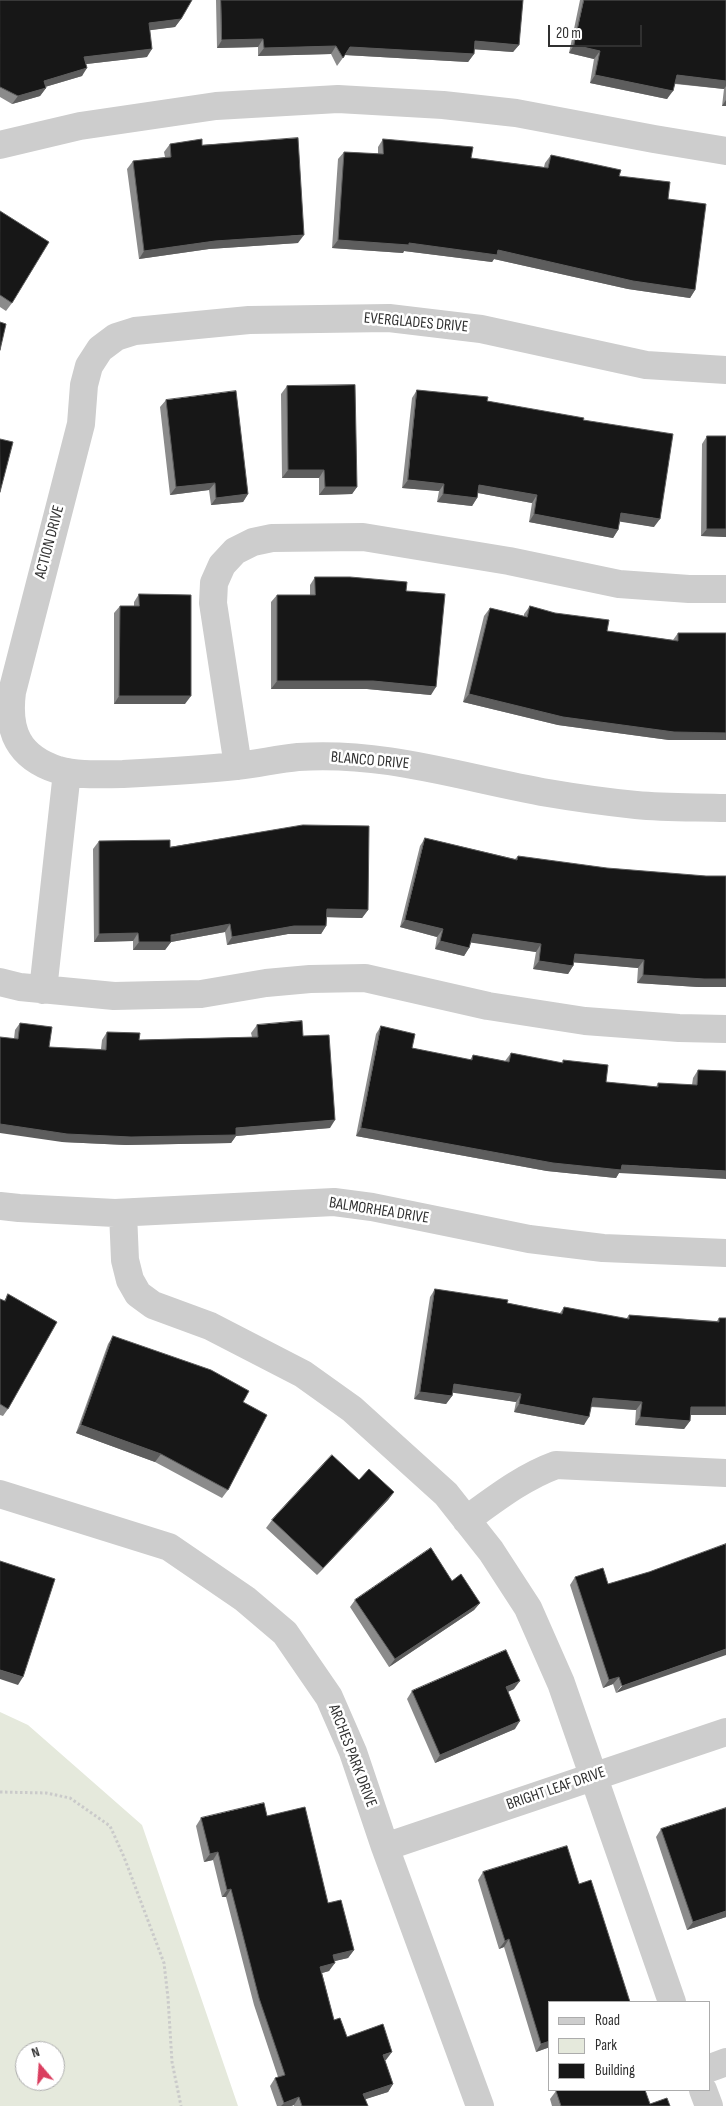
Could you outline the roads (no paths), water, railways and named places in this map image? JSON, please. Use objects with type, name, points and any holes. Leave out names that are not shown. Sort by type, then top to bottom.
[{"type":"street","points":[[0,145],[80,126],[216,106],[338,99],[443,105],[516,113],[654,140],[726,151]]},
{"type":"street","name":"EVERGLADES DRIVE","points":[[106,345],[116,337],[135,331],[316,318],[389,318],[480,329],[646,365],[726,370]]},
{"type":"street","name":"ACTION DRIVE","points":[[20,743],[13,732],[9,712],[12,692],[81,424],[89,366],[100,349],[106,345]]},
{"type":"street","points":[[238,766],[213,603],[214,584],[222,566],[235,551],[253,542],[272,538],[364,537],[509,561],[619,584],[689,589],[726,589]]},
{"type":"street","name":"BLANCO DRIVE","points":[[20,743],[24,750],[40,763],[67,772],[97,774],[156,772],[238,766],[297,757],[353,756],[415,764],[548,793],[638,806],[726,808]]},
{"type":"street","points":[[43,990],[67,772]]},
{"type":"street","points":[[0,982],[43,990],[114,996],[201,994],[283,981],[365,978],[488,1006],[585,1021],[680,1028],[726,1029]]},
{"type":"street","name":"BALMORHEA DRIVE","points":[[0,1206],[123,1213],[334,1202],[372,1207],[538,1240],[603,1248],[726,1254]]},
{"type":"street","points":[[123,1213],[125,1260],[130,1280],[138,1294],[153,1305],[210,1326],[304,1374],[352,1409],[446,1494],[491,1550],[528,1608],[561,1683],[672,2001]]},
{"type":"street","points":[[466,1520],[510,1488],[538,1471],[556,1464],[726,1474]]},
{"type":"street","name":"ARCHES PARK DRIVE","points":[[0,1494],[169,1547],[246,1599],[285,1633],[329,1697],[354,1752],[385,1847],[480,2106]]},
{"type":"street","name":"BRIGHT LEAF DRIVE","points":[[385,1847],[726,1732]]},
{"type":"street","points":[[711,2068],[726,2062]]},
{"type":"street","points":[[703,2091],[708,2106]]}]
